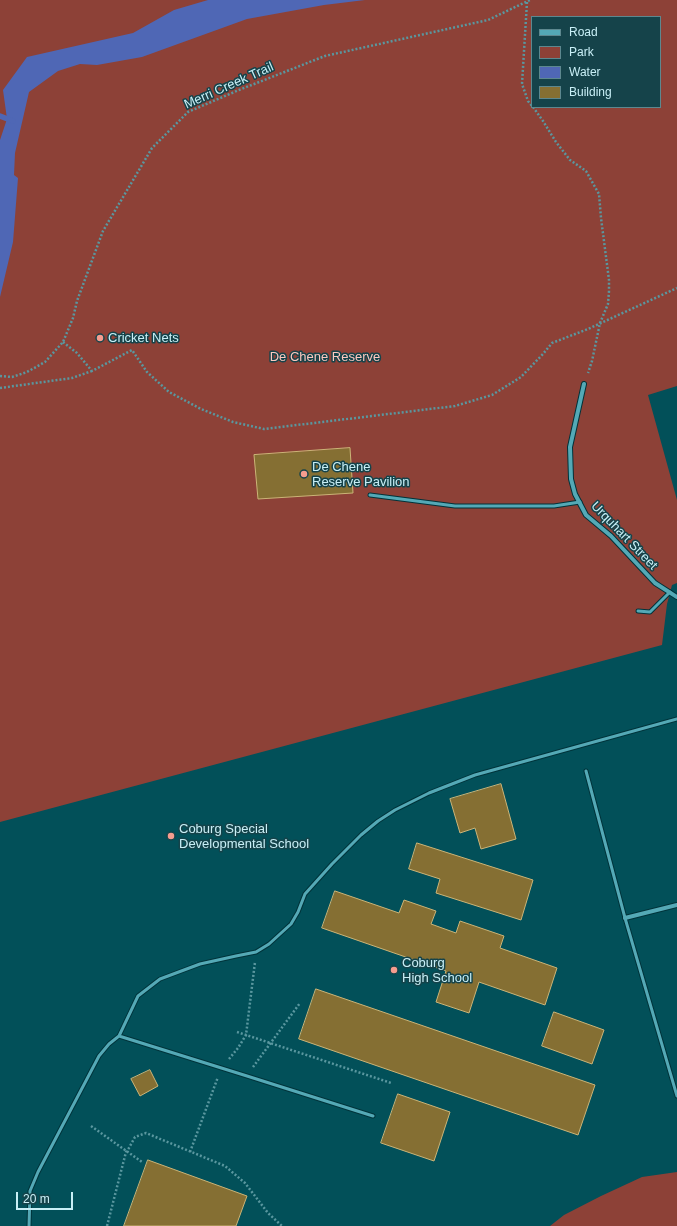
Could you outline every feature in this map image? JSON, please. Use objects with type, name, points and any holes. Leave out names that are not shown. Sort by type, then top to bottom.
[{"type":"street","name":"Urquhart Street","points":[[584,384],[570,447],[571,479],[575,494],[586,515],[611,536],[655,583],[677,597]]},
{"type":"street","points":[[625,918],[677,905]]},
{"type":"lane","points":[[370,495],[455,506],[554,506],[580,502]]},
{"type":"lane","points":[[638,611],[650,612],[670,592]]},
{"type":"lane","points":[[29,1226],[30,1191],[38,1172],[98,1056],[119,1036],[138,996],[160,979],[200,964],[256,952],[269,944],[291,924],[306,894],[361,834],[395,810],[429,793],[475,775],[677,719]]},
{"type":"lane","points":[[586,771],[625,918],[677,1096]]},
{"type":"lane","points":[[119,1036],[373,1116]]},
{"type":"path","points":[[528,1],[522,84],[531,106]]},
{"type":"path","name":"Merri Creek Trail","points":[[0,376],[12,377],[27,372],[45,362],[63,342],[73,318],[77,301],[103,231],[152,148],[188,112],[325,56],[488,20],[528,1]]},
{"type":"path","points":[[533,108],[570,160],[586,172],[599,194],[610,280],[608,304],[600,323],[592,361],[584,384]]},
{"type":"path","points":[[0,388],[72,378],[92,371],[132,350],[147,372],[169,392],[201,409],[232,422],[264,429],[455,406],[492,395],[521,376],[544,354],[552,343],[677,288]]},
{"type":"path","points":[[63,342],[77,354],[92,371]]},
{"type":"path","points":[[190,1152],[222,1068],[246,1035],[256,952]]},
{"type":"path","points":[[247,1076],[300,1003]]},
{"type":"path","points":[[237,1032],[391,1083]]},
{"type":"path","points":[[91,1126],[142,1162]]},
{"type":"path","points":[[107,1226],[126,1152],[135,1137],[146,1133],[225,1166],[245,1183],[268,1213],[282,1226]]},
{"type":"green space","name":"De Chene Reserve","points":[[0,0],[677,0],[677,386],[648,395],[677,500],[677,583],[672,585],[667,604],[662,645],[0,822]]},
{"type":"green space","points":[[677,1172],[677,1226],[550,1226],[564,1215],[642,1177]]},
{"type":"water","points":[[208,0],[365,0],[324,5],[247,19],[142,57],[97,65],[80,64],[58,71],[29,92],[15,153],[14,175],[18,178],[13,242],[0,297],[0,140],[7,119],[3,90],[27,57],[133,33],[174,10]]},
{"type":"building","name":"De Chene Reserve Pavilion","points":[[350,448],[353,493],[258,499],[254,455]]},
{"type":"building","points":[[501,784],[516,839],[481,849],[475,828],[460,833],[450,799]]},
{"type":"building","points":[[417,843],[533,880],[521,920],[436,893],[440,879],[409,869]]},
{"type":"building","points":[[335,891],[399,913],[404,900],[436,911],[431,924],[456,933],[460,921],[504,936],[500,948],[557,968],[545,1005],[479,982],[469,1013],[436,1002],[446,971],[322,928]]},
{"type":"building","points":[[316,989],[595,1085],[578,1135],[299,1039]]},
{"type":"building","points":[[554,1012],[604,1030],[592,1064],[542,1046]]},
{"type":"building","points":[[150,1070],[158,1086],[140,1096],[131,1079]]},
{"type":"building","points":[[398,1094],[450,1112],[434,1161],[381,1143]]},
{"type":"building","points":[[148,1160],[247,1196],[236,1226],[124,1226]]},
{"type":"waterway","points":[[0,116],[13,121]]},
{"type":"place","name":"Cricket Nets","points":[[100,338]]},
{"type":"place","name":"De Chene Reserve Pavilion","points":[[304,474]]},
{"type":"place","name":"Coburg Special Developmental School","points":[[171,836]]},
{"type":"place","name":"Coburg High School","points":[[394,970]]}]
